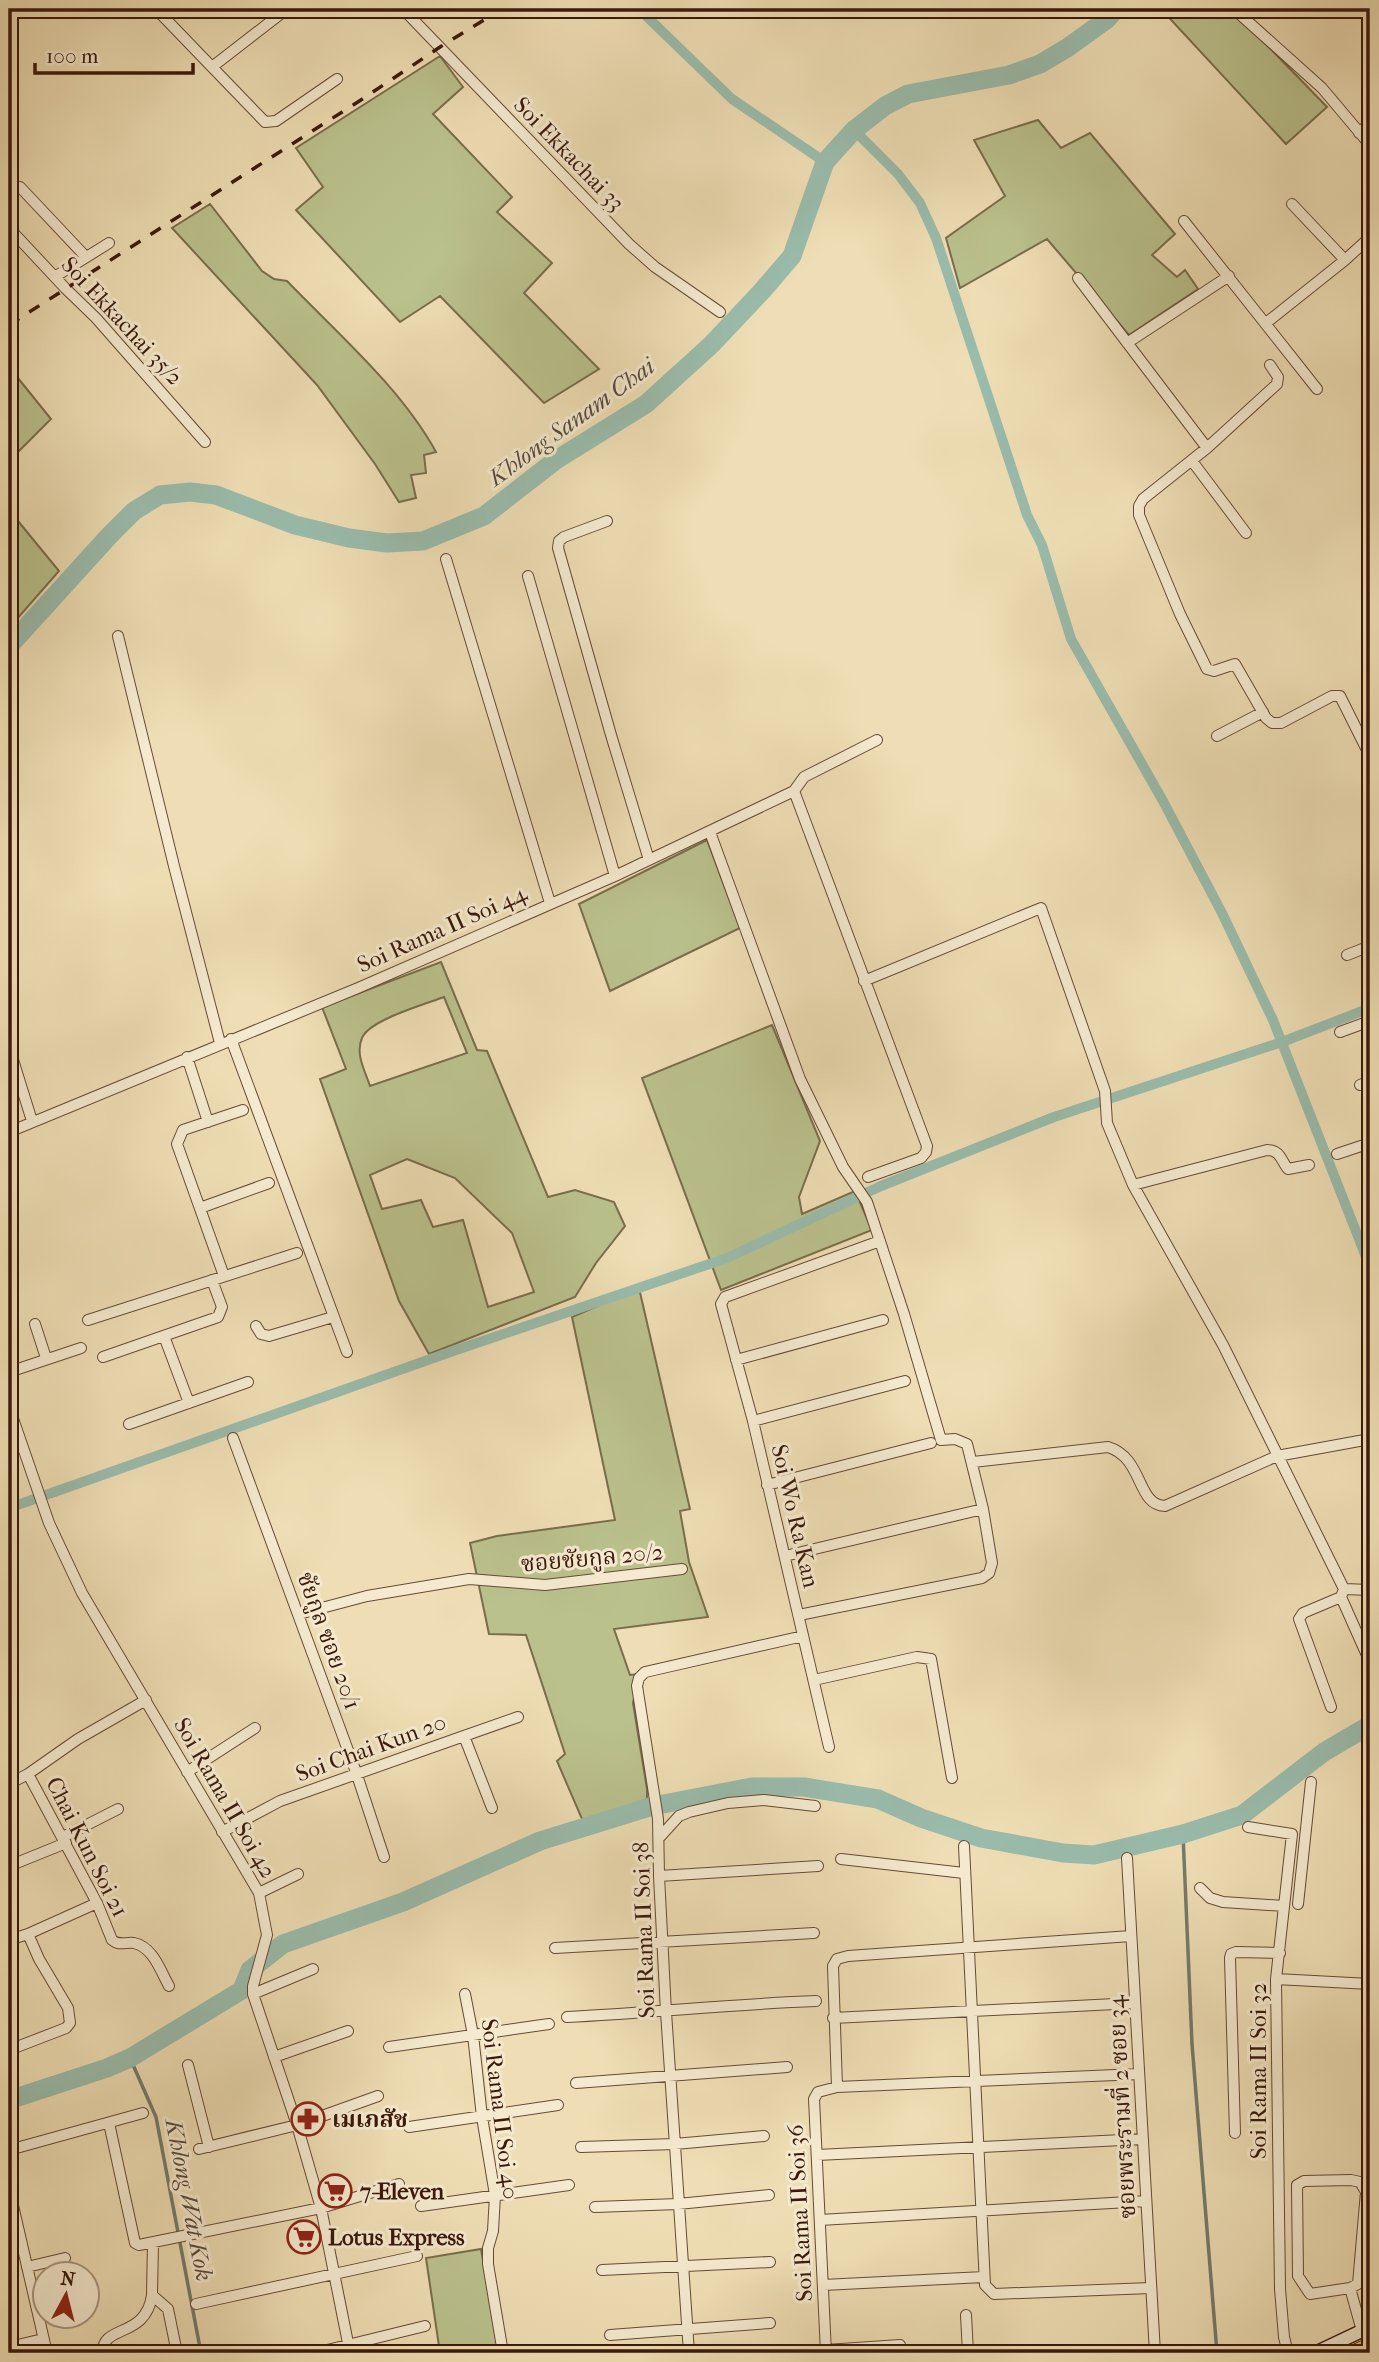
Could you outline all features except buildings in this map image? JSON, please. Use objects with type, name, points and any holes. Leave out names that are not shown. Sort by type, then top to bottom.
[{"type":"highway","points":[[1357,2353],[1370,2347]]},
{"type":"main road","points":[[1315,2353],[1366,2329]]},
{"type":"street","name":"Soi Ekkachai 33","points":[[402,9],[629,244],[655,267],[720,312]]},
{"type":"street","points":[[1234,9],[1322,88],[1370,145]]},
{"type":"street","points":[[161,10],[265,122],[276,121],[337,79]]},
{"type":"street","points":[[212,67],[283,12]]},
{"type":"street","points":[[1359,133],[1370,122]]},
{"type":"street","points":[[20,187],[86,257]]},
{"type":"street","points":[[1292,204],[1345,260]]},
{"type":"street","points":[[1184,221],[1317,390]]},
{"type":"street","name":"Soi Ekkachai 35/2","points":[[9,228],[96,318],[205,442]]},
{"type":"street","points":[[1266,323],[1367,240],[1370,244]]},
{"type":"street","points":[[55,276],[109,243]]},
{"type":"street","points":[[1127,343],[1229,276]]},
{"type":"street","points":[[1077,278],[1207,448]]},
{"type":"street","points":[[1270,365],[1278,377],[1277,384],[1192,461],[1143,499],[1139,506],[1139,515],[1180,614],[1207,669],[1214,671],[1235,664],[1266,718],[1272,723],[1281,723],[1332,696],[1340,696],[1370,756]]},
{"type":"street","points":[[1192,461],[1246,533]]},
{"type":"street","points":[[607,521],[564,537],[559,541],[558,548],[649,859]]},
{"type":"street","points":[[446,559],[550,903]]},
{"type":"street","points":[[528,576],[615,876]]},
{"type":"street","points":[[118,636],[220,1043]]},
{"type":"street","points":[[1217,736],[1263,712]]},
{"type":"street","name":"Soi Rama II Soi 44","points":[[9,1132],[358,988],[615,876],[794,792],[804,777],[877,740]]},
{"type":"street","points":[[794,792],[927,1146],[921,1158],[868,1177]]},
{"type":"street","points":[[710,832],[800,1079],[843,1167],[867,1202],[936,1441]]},
{"type":"street","points":[[864,981],[1041,908],[1105,1091],[1107,1123],[1133,1185],[1219,1335],[1342,1593],[1370,1662]]},
{"type":"street","points":[[1347,955],[1370,946]]},
{"type":"street","points":[[1340,1032],[1370,1021]]},
{"type":"street","points":[[231,1039],[347,1352]]},
{"type":"street","points":[[9,1047],[32,1121]]},
{"type":"street","points":[[187,1057],[208,1122]]},
{"type":"street","points":[[224,1276],[177,1144],[183,1130],[243,1110]]},
{"type":"street","points":[[1337,1154],[1370,1143]]},
{"type":"street","points":[[1133,1185],[1267,1150],[1279,1153],[1288,1169],[1309,1165]]},
{"type":"street","points":[[200,1209],[269,1183]]},
{"type":"street","name":"Soi Wo Ra Kan","points":[[830,1747],[752,1421],[721,1304],[725,1297],[880,1241]]},
{"type":"street","points":[[88,1320],[297,1253]]},
{"type":"street","points":[[103,1357],[218,1317],[222,1307],[212,1280]]},
{"type":"street","points":[[256,1326],[261,1334],[269,1336],[333,1317]]},
{"type":"street","points":[[736,1360],[883,1320]]},
{"type":"street","points":[[35,1324],[46,1358]]},
{"type":"street","points":[[164,1336],[189,1403]]},
{"type":"street","points":[[9,1372],[81,1348]]},
{"type":"street","points":[[752,1421],[905,1381]]},
{"type":"street","points":[[129,1424],[248,1382]]},
{"type":"street","name":"Soi Rama II Soi 42","points":[[9,1407],[54,1536],[82,1592],[259,1893],[267,1935],[253,1994],[298,2125],[321,2208],[350,2350]]},
{"type":"street","name":"ชัยกูล ซอย 20/1","points":[[233,1438],[356,1772],[384,1857]]},
{"type":"street","points":[[767,1485],[936,1441],[955,1439],[967,1444],[973,1462],[992,1563],[989,1573],[982,1578],[799,1615]]},
{"type":"street","points":[[973,1462],[1108,1447],[1119,1451],[1134,1467],[1150,1502],[1165,1506],[1277,1456],[1370,1440]]},
{"type":"street","points":[[785,1556],[983,1509]]},
{"type":"street","name":"ซอยชัยกูล 20/2","points":[[299,1614],[367,1596],[469,1579],[545,1585],[682,1569]]},
{"type":"street","points":[[1331,1707],[1299,1619],[1303,1613],[1342,1593],[1370,1590]]},
{"type":"street","name":"Soi Rama II Soi 38","points":[[689,2353],[666,2012],[658,1819],[637,1686],[639,1678],[645,1672],[803,1636]]},
{"type":"street","points":[[814,1680],[917,1657],[931,1659],[952,1777]]},
{"type":"street","points":[[10,1782],[29,1774],[78,1738],[146,1700]]},
{"type":"street","points":[[464,1736],[517,1717]]},
{"type":"street","points":[[187,1772],[255,1728]]},
{"type":"street","name":"Soi Chai Kun 20","points":[[222,1832],[280,1801],[464,1736],[492,1808]]},
{"type":"street","name":"Chai Kun Soi 21","points":[[29,1774],[97,1903],[112,1940],[116,1943],[141,1945],[152,1954],[169,1986]]},
{"type":"street","points":[[1297,1904],[1311,1782]]},
{"type":"street","points":[[659,1838],[679,1816],[728,1803],[765,1800],[815,1806]]},
{"type":"street","points":[[9,1866],[118,1810]]},
{"type":"street","points":[[1248,1827],[1292,1834],[1290,1849],[1303,1851]]},
{"type":"street","points":[[964,1846],[985,2285],[994,2294],[1151,2288]]},
{"type":"street","name":"Soi Rama II Soi 32","points":[[1288,2353],[1280,2289],[1276,1979],[1290,1849]]},
{"type":"street","points":[[841,1858],[964,1873]]},
{"type":"street","name":"ซอยพระรามที่ 2 ซอย 34","points":[[1127,1858],[1155,2353]]},
{"type":"street","points":[[659,1876],[818,1866]]},
{"type":"street","points":[[259,1893],[298,1874]]},
{"type":"street","points":[[1200,1888],[1210,1898],[1223,1902],[1284,1906]]},
{"type":"street","points":[[9,1940],[97,1903]]},
{"type":"street","points":[[555,1948],[814,1933]]},
{"type":"street","points":[[9,2049],[66,2028],[70,2024],[68,2008],[39,1959],[28,1934]]},
{"type":"street","points":[[1131,1936],[848,1956],[837,1959],[833,1966],[836,2087],[1139,2074]]},
{"type":"street","points":[[1235,2133],[1231,1954],[1280,1953]]},
{"type":"street","points":[[253,1994],[313,1969]]},
{"type":"street","points":[[1276,1979],[1370,1984]]},
{"type":"street","name":"Soi Rama II Soi 40","points":[[465,1994],[495,2195],[488,2264],[503,2353]]},
{"type":"street","points":[[567,2017],[816,2001]]},
{"type":"street","points":[[833,2018],[1135,2003]]},
{"type":"street","points":[[389,2047],[549,2024]]},
{"type":"street","points":[[274,2057],[348,2031]]},
{"type":"street","points":[[188,2065],[204,2148],[298,2125],[378,2096]]},
{"type":"street","points":[[576,2083],[787,2067]]},
{"type":"street","name":"Soi Rama II Soi 36","points":[[826,2351],[814,2099],[818,2092],[836,2087]]},
{"type":"street","points":[[410,2127],[558,2105]]},
{"type":"street","points":[[9,2150],[143,2113]]},
{"type":"street","points":[[109,2123],[135,2243],[139,2245],[321,2208],[399,2184]]},
{"type":"street","points":[[581,2147],[675,2144],[764,2136]]},
{"type":"street","points":[[817,2155],[1143,2138]]},
{"type":"street","points":[[1351,2180],[1364,2185],[1365,2219],[1359,2282],[1357,2286],[1350,2288],[1315,2295],[1307,2291],[1301,2283],[1298,2276],[1298,2182],[1351,2180]]},
{"type":"street","points":[[421,2206],[569,2185]]},
{"type":"street","points":[[9,2188],[14,2238],[27,2267],[47,2353]]},
{"type":"street","points":[[594,2207],[678,2204],[769,2195]]},
{"type":"street","points":[[820,2220],[1146,2201]]},
{"type":"street","points":[[103,2353],[103,2344],[108,2337],[138,2324],[150,2304],[153,2243]]},
{"type":"street","points":[[196,2304],[417,2256]]},
{"type":"street","points":[[27,2267],[65,2258]]},
{"type":"street","points":[[602,2270],[770,2262]]},
{"type":"street","points":[[823,2285],[984,2277]]},
{"type":"street","points":[[1350,2288],[1366,2329]]},
{"type":"street","points":[[152,2295],[168,2309],[177,2353]]},
{"type":"street","points":[[965,2315],[968,2353]]},
{"type":"street","points":[[610,2334],[770,2323]]},
{"type":"street","points":[[315,2353],[350,2350],[425,2326]]},
{"type":"street","points":[[9,2347],[43,2339]]},
{"type":"street","points":[[826,2351],[900,2345]]},
{"type":"green space","points":[[1161,9],[1232,9],[1327,107],[1286,144]]},
{"type":"green space","points":[[440,56],[463,87],[433,114],[512,197],[497,212],[552,263],[524,293],[599,369],[544,403],[440,296],[400,322],[296,210],[323,187],[296,148]]},
{"type":"green space","points":[[1038,120],[1061,148],[1090,133],[1175,234],[1152,255],[1177,277],[1185,270],[1198,289],[1129,335],[1047,239],[960,288],[946,238],[1005,196],[974,140]]},
{"type":"green space","points":[[210,204],[262,271],[274,279],[287,281],[387,383],[422,428],[436,452],[424,455],[426,473],[411,475],[416,498],[399,502],[375,464],[317,385],[172,228]]},
{"type":"green space","points":[[9,367],[51,419],[9,461]]},
{"type":"green space","points":[[9,510],[59,571],[9,628]]},
{"type":"green space","points":[[707,840],[740,928],[610,991],[579,904]]},
{"type":"green space","points":[[441,962],[477,1050],[487,1051],[548,1197],[575,1190],[614,1202],[625,1226],[596,1263],[575,1297],[429,1354],[399,1301],[320,1079],[346,1069],[322,1007]],"holes":[[[444,997],[467,1053],[370,1086],[360,1050],[362,1038],[367,1031],[386,1019]],[[407,1159],[455,1178],[512,1233],[534,1292],[488,1307],[463,1220],[433,1227],[421,1200],[382,1209],[370,1175]]]},
{"type":"green space","points":[[772,1025],[820,1141],[799,1197],[802,1214],[855,1191],[872,1230],[721,1290],[642,1078]]},
{"type":"green space","points":[[639,1288],[690,1509],[680,1511],[689,1562],[708,1617],[614,1629],[630,1675],[639,1674],[633,1703],[647,1799],[585,1826],[557,1761],[565,1754],[526,1635],[489,1634],[470,1543],[497,1536],[615,1520],[572,1317]]},
{"type":"green space","points":[[481,2249],[499,2353],[440,2353],[426,2258]]},
{"type":"waterway","points":[[639,9],[732,99],[825,162]]},
{"type":"waterway","name":"Khlong Sanam Chai","points":[[9,646],[109,536],[134,511],[160,495],[190,492],[216,495],[295,525],[349,538],[387,543],[423,541],[484,516],[556,460],[646,404],[711,345],[792,256],[825,162],[854,130],[885,106],[908,94],[1009,75],[1040,64],[1106,20],[1116,9]]},
{"type":"waterway","points":[[854,130],[898,174],[920,203],[936,238],[1027,515],[1042,545],[1071,639],[1163,801],[1222,913],[1273,1020],[1370,1267]]},
{"type":"waterway","points":[[9,1508],[459,1349],[727,1258],[881,1186],[1054,1117],[1282,1042],[1370,1008]]},
{"type":"waterway","points":[[9,2100],[130,2058],[242,1990],[250,1970],[283,1944],[403,1902],[540,1841],[653,1806],[752,1787],[804,1787],[878,1799],[921,1818],[981,1838],[1063,1853],[1094,1855],[1183,1834],[1242,1815],[1324,1752],[1370,1725]]},
{"type":"waterway","points":[[1183,1834],[1192,2044],[1217,2353]]},
{"type":"waterway","name":"Khlong Wat Kok","points":[[130,2058],[156,2117],[201,2353]]},
{"type":"railway","points":[[9,325],[502,9]]},
{"type":"place","name":"เมเภสัช","points":[[308,2119]]},
{"type":"place","name":"7-Eleven","points":[[335,2191]]},
{"type":"place","name":"Lotus Express","points":[[304,2237]]}]
